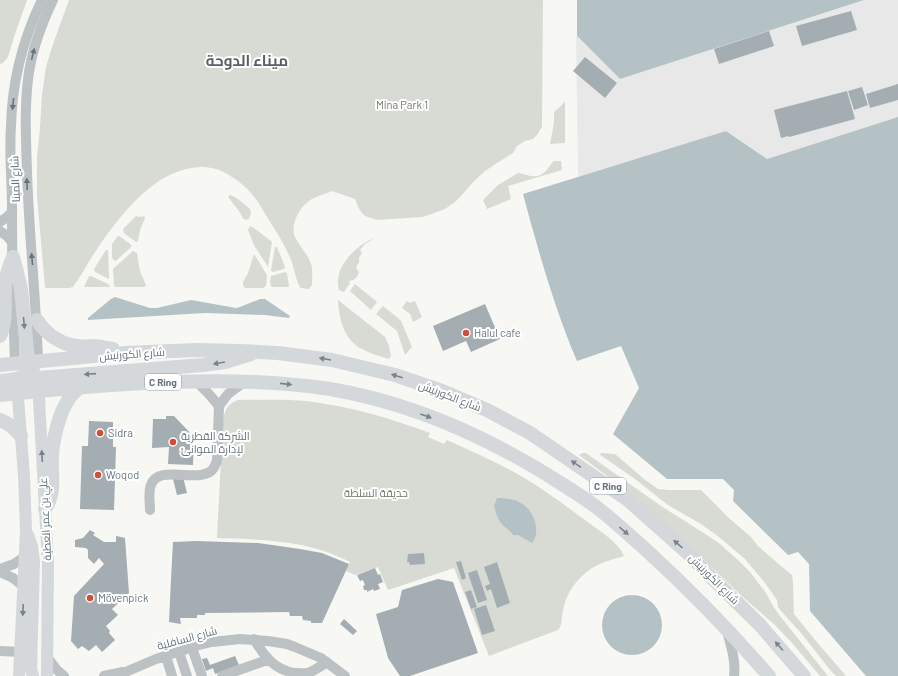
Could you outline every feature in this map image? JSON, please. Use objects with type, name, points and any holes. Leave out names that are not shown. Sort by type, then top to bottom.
[{"type":"highway","points":[[0,336],[4,322],[6,275],[13,257]]},
{"type":"highway","points":[[0,395],[18,394],[31,373],[21,289],[13,257]]},
{"type":"highway","points":[[37,320],[48,334],[65,343],[80,347],[105,347],[125,353]]},
{"type":"highway","name":"شارع الكورنيش","points":[[31,373],[125,353],[220,350],[256,352],[332,360],[395,376],[442,391],[487,410],[530,433],[622,495],[691,556],[760,625],[804,676]]},
{"type":"highway","points":[[0,381],[17,379],[31,373],[214,364],[236,359],[256,352]]},
{"type":"highway","name":"شارع الكورنيش","points":[[0,365],[79,388],[196,381],[283,384],[331,390],[371,398],[435,419],[487,441],[546,474],[594,506],[629,534],[695,596],[769,676]]},
{"type":"highway","points":[[45,509],[52,494],[52,452],[55,434],[65,405],[79,388]]},
{"type":"highway","points":[[0,420],[8,424],[21,436]]},
{"type":"main road","name":"علي بن عمر العطية","points":[[31,373],[45,509],[48,564],[47,676]]},
{"type":"main road","name":"علي بن عمر العطية","points":[[17,379],[24,476],[26,530],[20,676]]},
{"type":"main road","points":[[26,530],[32,546],[34,562],[31,669],[33,676]]},
{"type":"street","name":"شارع المينا","points":[[13,257],[10,125],[20,59],[42,0]]},
{"type":"street","name":"شارع المينا","points":[[31,373],[37,320],[29,223],[26,100],[33,55],[38,38],[54,0]]},
{"type":"street","points":[[0,222],[12,212]]},
{"type":"street","points":[[12,223],[29,223]]},
{"type":"street","points":[[0,231],[12,242]]},
{"type":"street","points":[[196,381],[219,406]]},
{"type":"street","points":[[150,510],[150,490],[151,484],[155,479],[166,475],[199,475],[206,474],[211,471],[217,461],[219,406],[228,394],[240,385],[247,382]]},
{"type":"street","points":[[0,571],[24,557]]},
{"type":"street","points":[[0,571],[13,578],[24,587]]},
{"type":"street","points":[[726,629],[732,651],[735,669],[734,676]]},
{"type":"street","name":"شارع السافلية","points":[[104,676],[122,675],[156,659],[212,642],[226,640],[254,640],[287,644],[306,651],[321,658],[346,676]]},
{"type":"street","points":[[254,640],[267,660],[278,673],[293,676],[301,675],[309,673],[327,662]]},
{"type":"street","points":[[192,648],[202,676]]},
{"type":"street","points":[[0,652],[20,652]]},
{"type":"street","points":[[178,652],[187,676]]},
{"type":"street","points":[[166,656],[172,676]]},
{"type":"street","points":[[47,657],[56,670],[64,676]]},
{"type":"street","points":[[222,676],[267,660]]},
{"type":"shaded area","points":[[577,0],[864,0],[620,79],[577,36]]},
{"type":"shaded area","points":[[864,0],[898,0],[898,117],[767,159],[726,131],[578,177],[576,36],[620,79]]},
{"type":"shaded area","points":[[898,117],[898,676],[866,676],[810,611],[809,564],[798,552],[788,555],[733,501],[734,490],[723,479],[667,479],[613,434],[639,388],[621,346],[577,361],[554,299],[523,194],[726,131],[767,159]]},
{"type":"shaded area","points":[[115,297],[150,308],[157,308],[191,300],[236,308],[260,299],[265,299],[290,316],[289,318],[265,315],[205,313],[88,320],[88,318]]},
{"type":"shaded area","points":[[497,498],[517,501],[524,505],[532,514],[536,526],[536,532],[532,543],[518,535],[513,535],[503,526],[494,506]]},
{"type":"shaded area","points":[[626,595],[638,595],[649,600],[657,608],[662,619],[660,637],[649,650],[638,655],[626,655],[615,650],[607,642],[602,631],[602,619],[607,608],[615,600]]},
{"type":"green space","points":[[0,0],[27,0],[8,57],[3,63],[0,64]]},
{"type":"green space","name":"Mina Park 1","points":[[69,0],[543,0],[542,127],[533,139],[525,141],[517,146],[513,153],[485,171],[455,202],[445,209],[429,215],[422,217],[377,220],[365,216],[358,207],[355,199],[332,191],[311,199],[299,212],[296,217],[294,227],[295,237],[310,260],[312,266],[312,285],[309,289],[301,288],[285,247],[251,192],[224,172],[208,167],[185,169],[156,183],[143,193],[120,218],[97,248],[73,287],[46,288],[37,196],[37,157],[46,67]]},
{"type":"green space","points":[[565,101],[565,143],[550,144],[554,123],[554,112]]},
{"type":"green space","points":[[554,161],[561,161],[562,170],[508,186],[511,199],[487,209],[483,200],[498,185],[518,173],[539,176],[546,171]]},
{"type":"green space","points":[[230,195],[238,199],[250,209],[251,213],[249,219],[246,220],[243,218],[228,197]]},
{"type":"green space","points":[[136,216],[144,216],[145,218],[140,230],[138,241],[136,242],[124,233],[123,230]]},
{"type":"green space","points":[[250,226],[272,242],[268,267],[254,245],[248,230]]},
{"type":"green space","points":[[118,236],[132,246],[115,261],[112,258],[112,244]]},
{"type":"green space","points":[[375,238],[365,244],[360,250],[362,253],[356,268],[359,272],[357,277],[349,281],[350,283],[344,292],[339,290],[339,273],[343,265],[354,251],[368,241]]},
{"type":"green space","points":[[275,247],[277,247],[285,267],[284,269],[272,272],[271,270]]},
{"type":"green space","points":[[106,250],[108,250],[109,279],[95,272],[94,269]]},
{"type":"green space","points":[[133,251],[137,253],[140,271],[146,285],[145,287],[115,287],[113,269]]},
{"type":"green space","points":[[254,254],[267,275],[266,286],[263,288],[245,288],[243,282],[248,273]]},
{"type":"green space","points":[[285,272],[287,273],[289,287],[272,287],[270,281],[271,276]]},
{"type":"green space","points":[[89,276],[108,284],[110,287],[84,287]]},
{"type":"green space","points":[[355,284],[377,302],[371,310],[350,291]]},
{"type":"green space","points":[[338,300],[385,337],[391,356],[389,359],[365,351],[351,340],[347,335],[341,321]]},
{"type":"green space","points":[[407,301],[410,303],[415,301],[422,317],[413,322],[410,314],[402,308]]},
{"type":"green space","points":[[383,306],[401,321],[412,347],[405,355],[397,331],[376,314]]},
{"type":"green space","name":"حديقة السلطة","points":[[238,400],[289,400],[322,403],[369,413],[430,433],[428,437],[444,444],[447,440],[497,463],[534,484],[609,538],[618,546],[624,556],[592,568],[577,581],[567,598],[562,612],[561,626],[558,630],[489,656],[454,568],[388,590],[378,567],[355,575],[346,571],[350,562],[331,553],[311,547],[285,542],[217,538],[223,419],[228,407]]},
{"type":"green space","points":[[586,453],[661,506],[710,537],[740,562],[750,572],[766,593],[780,616],[828,676],[820,676],[775,625],[684,541],[627,492],[579,455]]},
{"type":"green space","points":[[599,454],[615,454],[658,489],[701,490],[730,519],[751,537],[758,546],[792,575],[794,614],[846,676],[836,676],[831,671],[801,633],[781,611],[778,607],[777,600],[745,559],[701,524],[668,505],[635,479]]},
{"type":"building","points":[[851,11],[857,30],[802,46],[796,26]]},
{"type":"building","points":[[769,31],[774,46],[719,64],[714,49]]},
{"type":"building","points":[[585,57],[617,83],[605,98],[573,71]]},
{"type":"building","points":[[898,84],[898,100],[870,108],[866,94]]},
{"type":"building","points":[[862,87],[868,105],[854,110],[848,91]]},
{"type":"building","points":[[847,91],[855,119],[781,138],[774,110]]},
{"type":"building","name":"Halul cafe","points":[[485,304],[500,339],[471,352],[466,341],[443,351],[433,326]]},
{"type":"building","name":"الشركة القطرية لإدارة الموانئ","points":[[166,416],[174,416],[194,437],[193,465],[168,464],[169,447],[152,448],[153,419],[166,419]]},
{"type":"building","name":"Woqod","points":[[89,421],[113,422],[113,447],[116,447],[114,510],[80,509],[82,446],[88,446]]},
{"type":"building","points":[[183,477],[187,493],[177,495],[173,479]]},
{"type":"building","points":[[90,530],[95,533],[93,535],[104,542],[116,542],[116,536],[125,538],[129,593],[112,609],[118,615],[106,626],[110,631],[109,633],[115,640],[102,652],[96,645],[89,651],[82,646],[78,649],[71,641],[74,596],[104,564],[99,558],[94,564],[88,558],[88,550],[86,548],[75,547],[75,540],[83,538]]},
{"type":"building","points":[[196,541],[258,543],[300,549],[322,553],[349,564],[322,623],[311,623],[311,621],[303,620],[302,616],[290,616],[289,612],[205,613],[205,615],[197,615],[197,618],[180,618],[181,624],[169,622],[173,542]]},
{"type":"building","points":[[424,553],[425,564],[410,565],[409,562],[407,562],[408,554]]},
{"type":"building","points":[[461,561],[466,578],[462,580],[456,562]]},
{"type":"building","points":[[497,562],[510,603],[497,608],[491,589],[487,591],[485,586],[490,584],[484,567]]},
{"type":"building","points":[[375,568],[378,575],[380,574],[383,582],[378,584],[380,589],[374,591],[373,589],[367,592],[367,590],[364,590],[363,586],[365,585],[363,580],[360,581],[357,575]]},
{"type":"building","points":[[477,570],[487,600],[478,603],[468,573]]},
{"type":"building","points":[[438,579],[453,582],[478,653],[410,676],[400,676],[388,658],[376,614],[398,607],[402,590]]},
{"type":"building","points":[[471,590],[477,607],[471,609],[465,592]]},
{"type":"building","points":[[486,605],[495,631],[482,635],[474,609]]},
{"type":"building","points":[[344,619],[357,631],[353,635],[340,624]]},
{"type":"building","points":[[235,656],[239,665],[215,674],[213,668],[206,671],[202,659],[207,658],[210,665]]},
{"type":"place","name":"Halul cafe","points":[[466,333]]},
{"type":"place","name":"Sidra","points":[[100,433]]},
{"type":"place","name":"الشركة القطرية لإدارة الموانئ","points":[[173,442]]},
{"type":"place","name":"Woqod","points":[[98,475]]},
{"type":"place","name":"Mövenpick","points":[[90,598]]},
{"type":"district","name":"ميناء الدوحة","points":[[247,61]]}]
